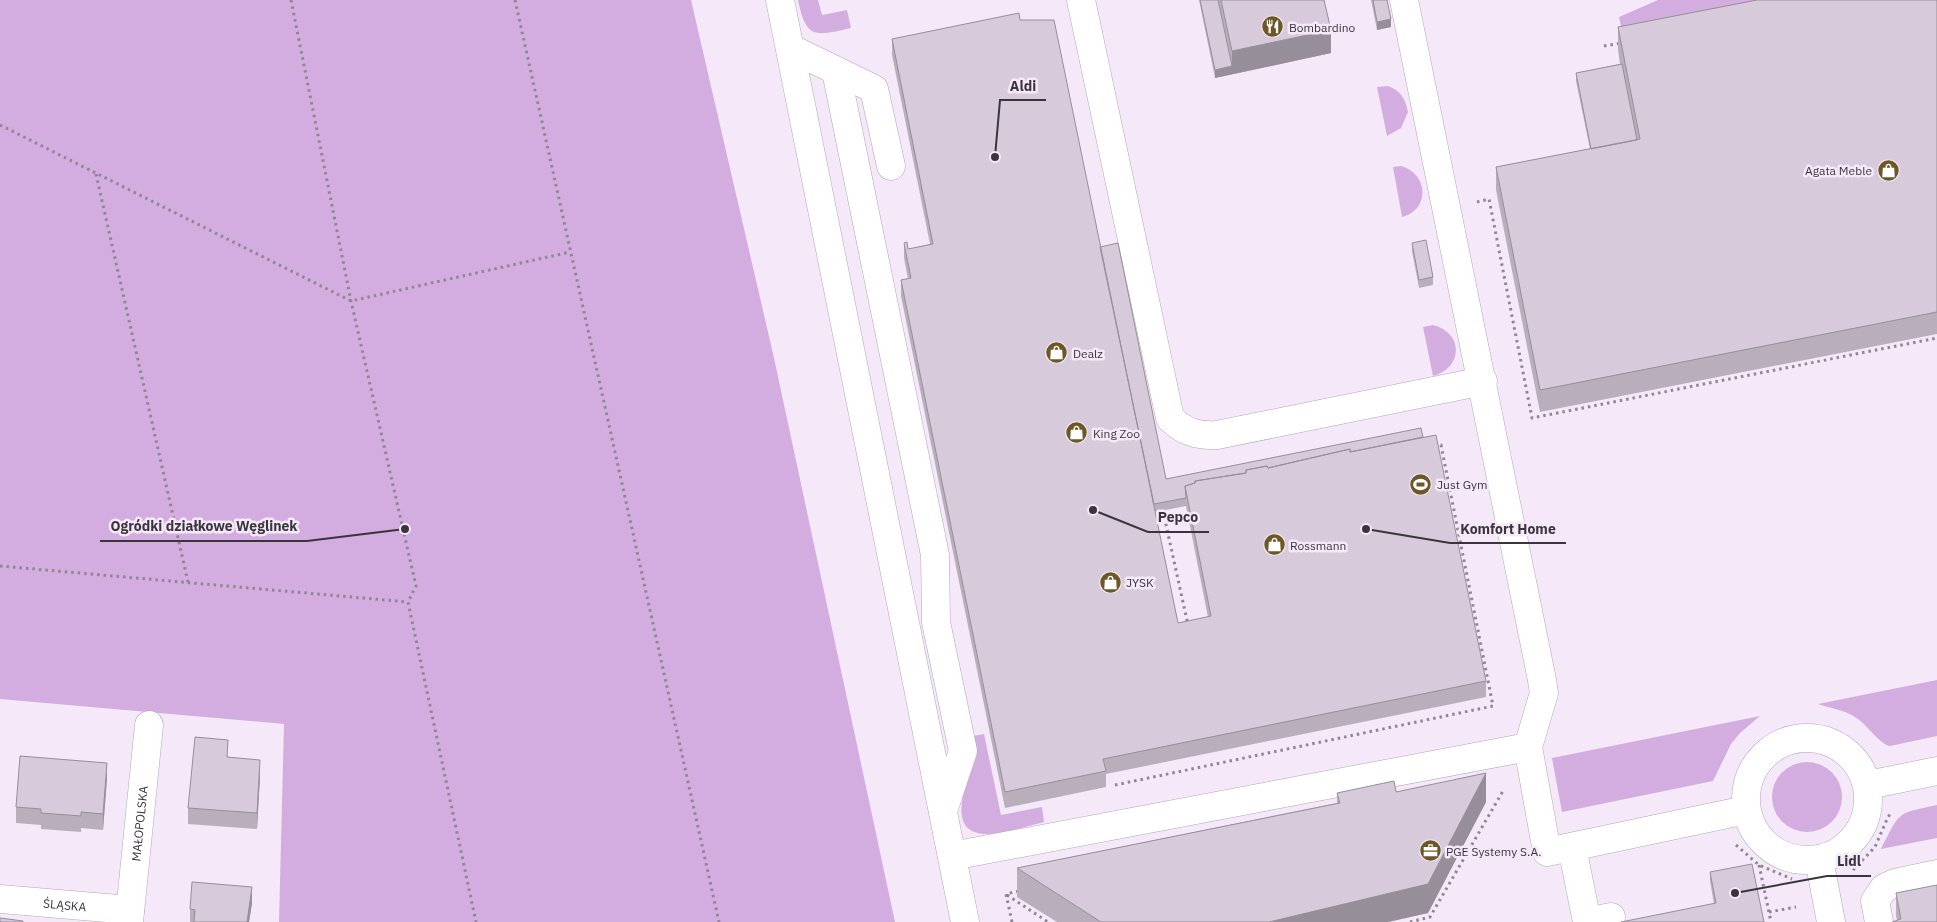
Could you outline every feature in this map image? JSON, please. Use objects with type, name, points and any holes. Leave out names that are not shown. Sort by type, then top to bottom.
[{"type":"street","points":[[780,0],[965,922]]},
{"type":"street","points":[[1081,0],[1170,418],[1180,427],[1204,436],[1217,435],[1483,381]]},
{"type":"street","points":[[1404,0],[1483,381],[1544,693],[1528,747],[1547,852],[1746,810]]},
{"type":"street","points":[[790,48],[874,89],[891,166]]},
{"type":"street","points":[[836,71],[935,555],[953,615],[976,726]]},
{"type":"street","points":[[935,555],[936,622],[963,751],[942,811]]},
{"type":"street","name":"MAŁOPOLSKA","points":[[130,916],[149,724]]},
{"type":"street","points":[[1795,738],[1815,738],[1834,743],[1851,756],[1868,785],[1868,811],[1860,830],[1848,845],[1832,856],[1819,859],[1794,859],[1777,853],[1762,842],[1752,827],[1746,810],[1745,790],[1751,772],[1762,756],[1777,745],[1795,738]]},
{"type":"street","points":[[952,856],[1528,747]]},
{"type":"street","points":[[1868,785],[1937,771]]},
{"type":"street","points":[[1572,847],[1595,920]]},
{"type":"street","points":[[1819,859],[1831,922]]},
{"type":"street","points":[[1879,922],[1875,901],[1884,888],[1895,883],[1937,874]]},
{"type":"street","name":"ŚLĄSKA","points":[[0,899],[130,916]]},
{"type":"path","points":[[291,0],[351,301],[416,586],[408,602],[476,922]]},
{"type":"path","points":[[515,0],[719,922]]},
{"type":"path","points":[[1604,46],[1623,42]]},
{"type":"path","points":[[0,125],[351,301],[570,252]]},
{"type":"path","points":[[96,174],[188,582]]},
{"type":"path","points":[[1473,202],[1489,199],[1532,418],[1937,338]]},
{"type":"path","points":[[1115,785],[1493,706],[1441,446],[1433,447]]},
{"type":"path","points":[[1163,511],[1189,633]]},
{"type":"path","points":[[0,566],[408,602]]},
{"type":"path","points":[[1410,922],[1430,917],[1504,788]]},
{"type":"path","points":[[1849,876],[1851,871],[1875,848],[1888,817],[1896,809]]},
{"type":"path","points":[[1732,842],[1759,865],[1794,880]]},
{"type":"path","points":[[1759,865],[1771,922]]},
{"type":"path","points":[[1006,894],[1025,890]]},
{"type":"path","points":[[1006,894],[1012,922]]},
{"type":"path","points":[[1006,894],[1048,922]]},
{"type":"path","points":[[1769,912],[1804,905]]},
{"type":"shaded area","points":[[0,0],[691,0],[774,358],[895,922],[279,922],[284,724],[0,699]]},
{"type":"shaded area","points":[[798,0],[818,0],[822,15],[847,10],[851,28],[829,33],[814,32],[809,29],[805,22]]},
{"type":"shaded area","points":[[1658,0],[1803,0],[1623,36],[1619,17]]},
{"type":"shaded area","points":[[1388,86],[1402,96],[1408,112],[1401,128],[1387,136],[1377,87]]},
{"type":"shaded area","points":[[1401,166],[1417,176],[1422,192],[1418,207],[1402,217],[1393,167]]},
{"type":"shaded area","points":[[1433,325],[1443,329],[1450,335],[1455,343],[1456,350],[1450,366],[1443,372],[1433,376],[1423,327]]},
{"type":"shaded area","points":[[1937,680],[1937,736],[1890,746],[1882,742],[1855,717],[1818,704]]},
{"type":"shaded area","points":[[1760,716],[1740,733],[1731,744],[1713,781],[1562,812],[1552,758]]},
{"type":"shaded area","points":[[984,734],[1001,815],[1042,807],[1044,822],[994,834],[973,831],[965,825],[962,815],[962,803],[972,756],[968,737]]},
{"type":"shaded area","points":[[1807,762],[1820,765],[1832,772],[1839,784],[1842,797],[1839,810],[1832,822],[1820,829],[1807,832],[1794,829],[1782,822],[1775,810],[1772,797],[1775,784],[1782,772],[1794,765]]},
{"type":"shaded area","points":[[1937,805],[1937,838],[1881,849],[1892,827],[1901,816],[1913,810]]},
{"type":"building","points":[[1200,0],[1218,0],[1232,66],[1215,70]]},
{"type":"building","name":"Bombardino","points":[[1221,0],[1324,0],[1331,30],[1232,51]]},
{"type":"building","points":[[1373,0],[1387,0],[1391,19],[1377,22]]},
{"type":"building","points":[[1757,0],[1937,0],[1937,312],[1540,390],[1496,167],[1640,139],[1618,27]]},
{"type":"building","points":[[1019,13],[1020,20],[1054,20],[1178,623],[1211,616],[1185,486],[1195,483],[1195,481],[1246,473],[1246,470],[1267,466],[1268,468],[1350,449],[1350,452],[1436,435],[1486,681],[1103,759],[1106,771],[1005,792],[901,280],[911,278],[904,243],[907,242],[908,249],[933,244],[892,39]]},
{"type":"building","points":[[1622,64],[1637,140],[1591,149],[1576,73]]},
{"type":"building","points":[[1426,240],[1433,277],[1419,280],[1412,243]]},
{"type":"building","points":[[1118,243],[1166,479],[1421,428],[1423,437],[1350,452],[1350,449],[1268,468],[1267,466],[1246,470],[1246,473],[1195,481],[1195,483],[1185,486],[1186,498],[1154,504],[1100,247]]},
{"type":"building","points":[[195,737],[228,740],[227,757],[260,760],[257,813],[188,808]]},
{"type":"building","points":[[20,756],[107,763],[103,814],[81,812],[81,816],[41,813],[41,809],[16,807]]},
{"type":"building","points":[[1486,773],[1428,884],[1269,922],[1101,922],[1017,868],[1340,803],[1337,793],[1394,781],[1396,792]]},
{"type":"building","points":[[1752,864],[1764,922],[1621,922],[1716,903],[1710,872]]},
{"type":"building","points":[[192,882],[252,887],[247,922],[194,922],[195,910],[190,909]]},
{"type":"building","points":[[1937,885],[1937,922],[1892,922],[1901,919],[1896,893]]},
{"type":"building","points":[[0,918],[23,921],[23,922],[0,922]]},
{"type":"place","name":"Bombardino","points":[[1273,27]]},
{"type":"place","name":"Aldi","points":[[995,157]]},
{"type":"place","name":"Agata Meble","points":[[1888,170]]},
{"type":"place","name":"Dealz","points":[[1057,353]]},
{"type":"place","name":"King Zoo","points":[[1077,433]]},
{"type":"place","name":"Just Gym","points":[[1421,484]]},
{"type":"place","name":"Pepco","points":[[1093,510]]},
{"type":"place","name":"Ogródki działkowe Węglinek","points":[[405,529]]},
{"type":"place","name":"Komfort Home","points":[[1366,529]]},
{"type":"place","name":"Rossmann","points":[[1274,545]]},
{"type":"place","name":"JYSK","points":[[1110,582]]},
{"type":"place","name":"PGE Systemy S.A.","points":[[1430,851]]},
{"type":"place","name":"Lidl","points":[[1735,893]]}]
